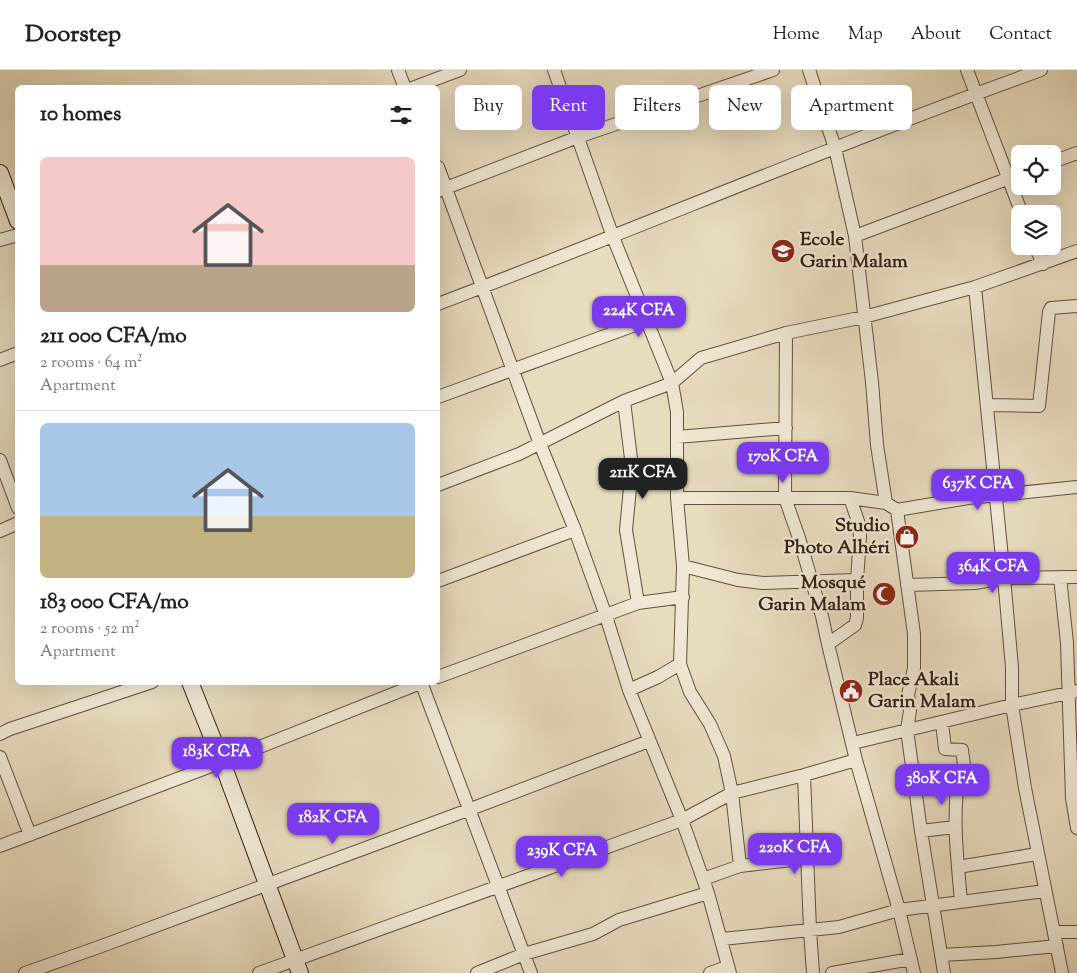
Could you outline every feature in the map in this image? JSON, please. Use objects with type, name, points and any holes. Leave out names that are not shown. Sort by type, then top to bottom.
[{"type":"street","points":[[398,70],[404,85]]},
{"type":"street","points":[[420,85],[460,70]]},
{"type":"street","points":[[554,70],[613,237],[672,384],[677,412],[677,498],[683,566],[680,664],[690,692],[710,724],[724,756],[732,793],[740,866]]},
{"type":"street","points":[[710,973],[729,970],[708,893],[682,820],[629,690],[606,616],[575,530],[540,444],[483,287],[442,190],[578,138],[773,70]]},
{"type":"street","points":[[809,70],[835,148],[854,236],[872,382],[877,445],[892,507],[907,585],[914,634],[914,668],[908,695],[910,711],[907,730],[944,973]]},
{"type":"street","points":[[967,70],[1018,205]]},
{"type":"street","points":[[440,303],[613,237],[835,148],[1041,70]]},
{"type":"street","points":[[1061,159],[1077,153]]},
{"type":"street","points":[[0,173],[15,213]]},
{"type":"street","points":[[854,236],[1011,178]]},
{"type":"street","points":[[0,240],[15,236]]},
{"type":"street","points":[[440,484],[540,444],[624,401],[672,384],[701,358],[786,333],[864,317],[975,287],[1077,252]]},
{"type":"street","points":[[1038,255],[1042,264]]},
{"type":"street","points":[[975,287],[1012,666],[1012,705],[1025,788],[1062,973]]},
{"type":"street","points":[[986,405],[1039,406],[1049,312],[1051,308],[1077,306]]},
{"type":"street","points":[[440,396],[646,320]]},
{"type":"street","points":[[786,333],[784,498],[799,538],[812,583],[856,760],[914,973]]},
{"type":"street","points":[[0,360],[15,354]]},
{"type":"street","points":[[624,401],[632,467],[626,530],[638,602]]},
{"type":"street","points":[[677,437],[786,428]]},
{"type":"street","points":[[0,460],[15,500]]},
{"type":"street","points":[[677,498],[850,498],[892,507],[1077,487]]},
{"type":"street","points":[[828,644],[856,622],[860,530],[850,498]]},
{"type":"street","points":[[0,531],[15,524]]},
{"type":"street","points":[[440,580],[575,530]]},
{"type":"street","points":[[683,566],[762,583],[812,583],[857,580]]},
{"type":"street","points":[[907,585],[975,583],[1004,578],[1060,578],[1077,576]]},
{"type":"street","points":[[1060,578],[1073,692],[1072,798],[1077,828]]},
{"type":"street","points":[[440,676],[606,616],[638,602],[683,597]]},
{"type":"street","points":[[629,690],[658,677],[680,664]]},
{"type":"street","points":[[0,734],[143,685]]},
{"type":"street","points":[[191,685],[298,966]]},
{"type":"street","points":[[0,846],[222,762],[417,685]]},
{"type":"street","points":[[423,685],[468,810],[531,973]]},
{"type":"street","points":[[852,743],[1073,692]]},
{"type":"street","points":[[942,723],[945,749],[962,750],[967,788],[957,790],[955,827],[962,902]]},
{"type":"street","points":[[25,973],[468,810],[649,741]]},
{"type":"street","points":[[0,757],[30,835]]},
{"type":"street","points":[[259,973],[298,966],[498,887],[682,820],[732,793],[856,760]]},
{"type":"street","points":[[804,775],[813,973]]},
{"type":"street","points":[[921,831],[955,827]]},
{"type":"street","points":[[958,867],[1038,854]]},
{"type":"street","points":[[703,879],[740,866],[808,858]]},
{"type":"street","points":[[722,939],[840,926],[898,910],[1046,891]]},
{"type":"street","points":[[478,973],[524,954],[593,934],[619,920],[708,893]]},
{"type":"street","points":[[1054,932],[1077,932]]},
{"type":"street","points":[[941,955],[1057,946]]},
{"type":"street","points":[[832,973],[911,959]]},
{"type":"place","name":"Ecole Garin Malam","points":[[783,251]]},
{"type":"place","name":"Studio Photo Alhéri","points":[[907,537]]},
{"type":"place","name":"Mosqué Garin Malam","points":[[884,594]]},
{"type":"place","name":"Place Akali Garin Malam","points":[[851,691]]}]
